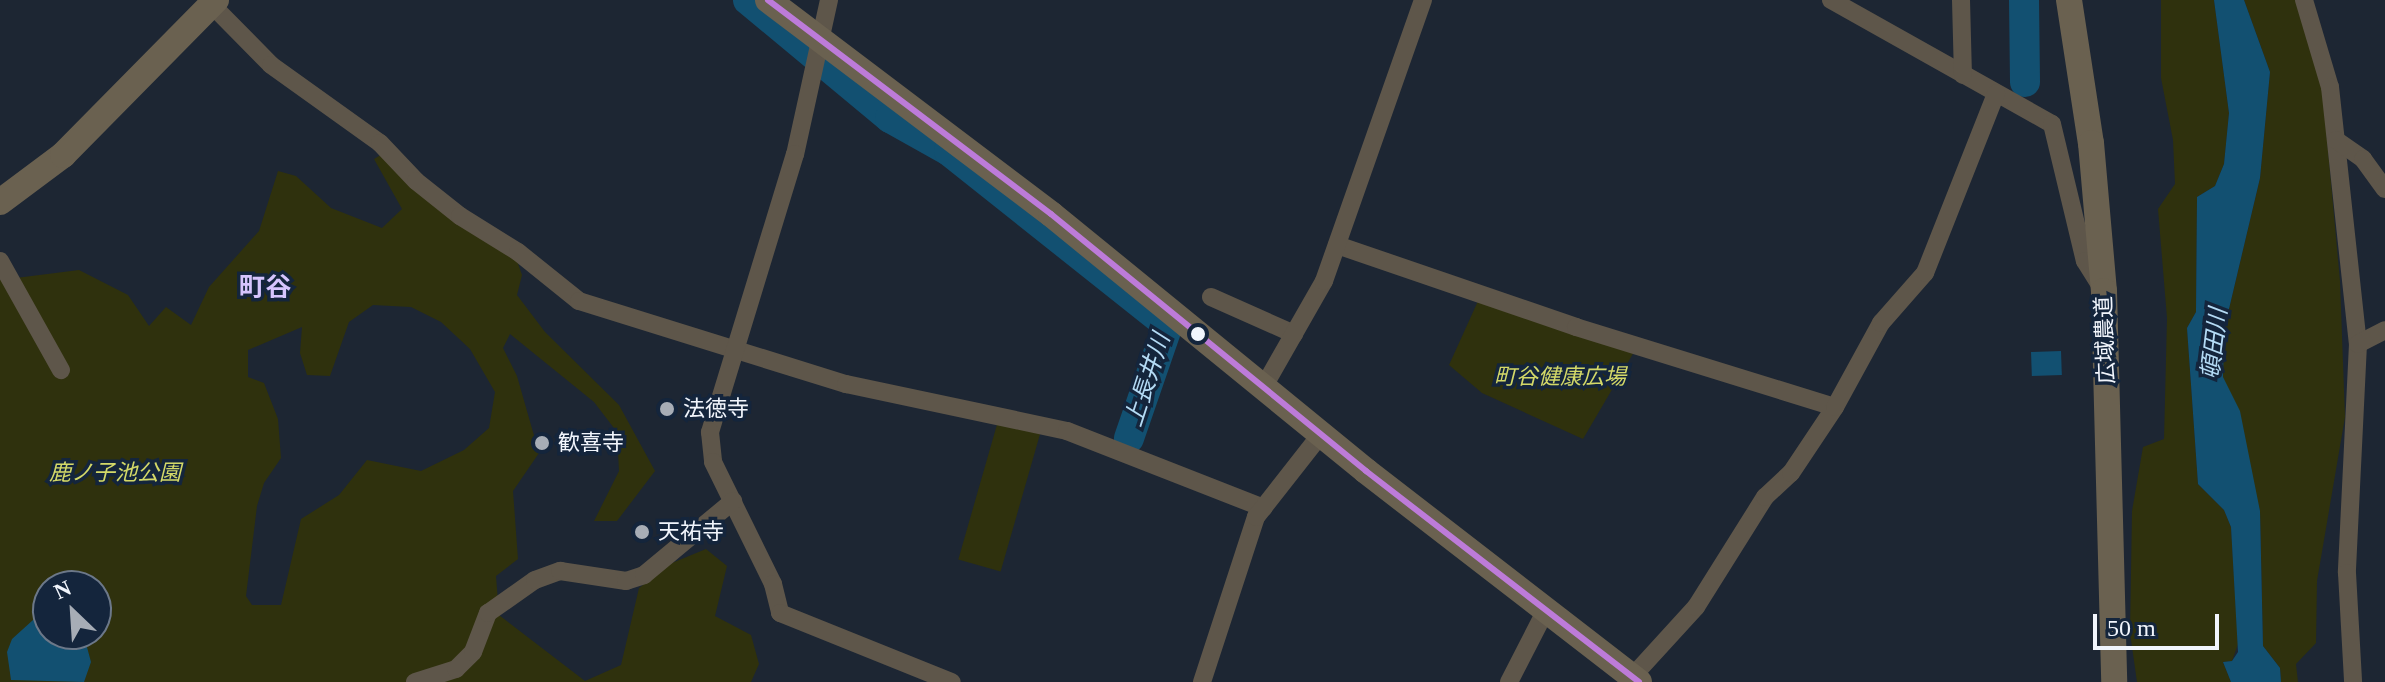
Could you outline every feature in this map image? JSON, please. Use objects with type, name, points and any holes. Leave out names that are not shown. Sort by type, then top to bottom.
[{"type":"street","points":[[768,0],[1051,214],[1263,388],[1545,612],[1636,679],[1696,607],[1765,497],[1791,473],[1835,407],[1881,323],[1925,273],[1996,94]]},
{"type":"street","points":[[829,0],[795,154],[710,432],[713,462],[773,584],[780,613],[952,682]]},
{"type":"street","points":[[1263,388],[1294,334],[1337,245],[1423,0]]},
{"type":"street","points":[[1831,0],[2052,124],[2085,261],[2104,291]]},
{"type":"street","points":[[1961,0],[1963,75]]},
{"type":"street","name":"広域農道","points":[[2069,0],[2091,143],[2104,291],[2114,682]]},
{"type":"street","points":[[2304,0],[2330,87],[2358,344],[2347,573],[2353,682]]},
{"type":"street","points":[[0,202],[63,155],[212,2],[271,65],[380,143],[438,198],[579,301],[846,384],[1067,431],[1263,508]]},
{"type":"street","points":[[2336,140],[2363,159],[2385,189]]},
{"type":"street","points":[[1337,245],[1576,327],[1835,407]]},
{"type":"street","points":[[0,261],[61,370]]},
{"type":"street","points":[[1211,297],[1294,334]]},
{"type":"street","points":[[2358,344],[2385,330]]},
{"type":"street","points":[[1202,682],[1263,508],[1321,434]]},
{"type":"street","points":[[415,682],[456,669],[473,652],[488,613],[535,580],[560,571],[626,581],[644,575],[733,501]]},
{"type":"street","points":[[1509,682],[1545,612]]},
{"type":"green space","points":[[2161,0],[2214,0],[2229,113],[2224,164],[2215,186],[2197,197],[2196,312],[2187,328],[2198,484],[2224,510],[2231,527],[2238,644],[2232,661],[2223,662],[2231,682],[2137,682],[2130,633],[2132,511],[2143,447],[2164,439],[2167,318],[2158,209],[2175,184],[2173,140],[2161,78]]},
{"type":"green space","points":[[2244,0],[2297,0],[2322,85],[2340,281],[2345,417],[2317,581],[2316,643],[2296,664],[2298,682],[2281,682],[2280,668],[2263,646],[2260,511],[2223,377],[2224,330],[2260,178],[2270,72]]},
{"type":"green space","name":"鹿ノ子池公園","points":[[389,150],[515,255],[522,275],[517,295],[545,332],[619,405],[655,471],[617,521],[594,521],[619,471],[617,432],[594,402],[510,334],[503,348],[517,376],[539,453],[513,491],[518,559],[496,576],[499,615],[585,681],[621,665],[639,588],[672,563],[706,549],[727,566],[715,616],[751,635],[759,664],[751,682],[0,682],[0,280],[79,270],[128,295],[149,326],[166,307],[191,325],[209,287],[259,231],[278,171],[296,176],[331,208],[382,228],[402,209],[374,159]],"holes":[[[373,305],[411,307],[441,322],[470,349],[495,392],[489,428],[464,450],[421,471],[367,460],[339,495],[301,519],[281,605],[252,605],[246,596],[257,506],[264,483],[281,458],[278,419],[264,383],[248,377],[248,350],[302,327],[300,353],[307,375],[330,376],[349,322]]]},
{"type":"green space","name":"町谷健康広場","points":[[1478,301],[1634,352],[1583,439],[1482,393],[1449,365]]},
{"type":"green space","points":[[998,421],[1040,433],[1001,572],[958,559]]},
{"type":"water","name":"頓田川","points":[[2214,0],[2244,0],[2270,72],[2260,178],[2224,330],[2223,377],[2240,411],[2260,511],[2263,646],[2280,668],[2281,682],[2231,682],[2223,662],[2232,661],[2238,652],[2231,527],[2224,510],[2198,484],[2187,328],[2196,312],[2197,197],[2215,186],[2224,164],[2229,113]]},
{"type":"water","points":[[2061,351],[2062,375],[2032,376],[2031,352]]},
{"type":"water","points":[[32,621],[32,650],[88,650],[91,662],[84,682],[11,680],[7,652],[12,639]]},
{"type":"waterway","name":"上長井川","points":[[748,0],[890,118],[949,151],[1168,325],[1129,438]]},
{"type":"waterway","points":[[2024,0],[2025,82]]},
{"type":"transit line","points":[[768,0],[1051,214],[1366,471],[1639,682]]},
{"type":"place","name":"法徳寺","points":[[667,409]]},
{"type":"place","name":"歓喜寺","points":[[542,443]]},
{"type":"place","name":"天祐寺","points":[[642,532]]},
{"type":"district","name":"町谷","points":[[265,288]]}]
